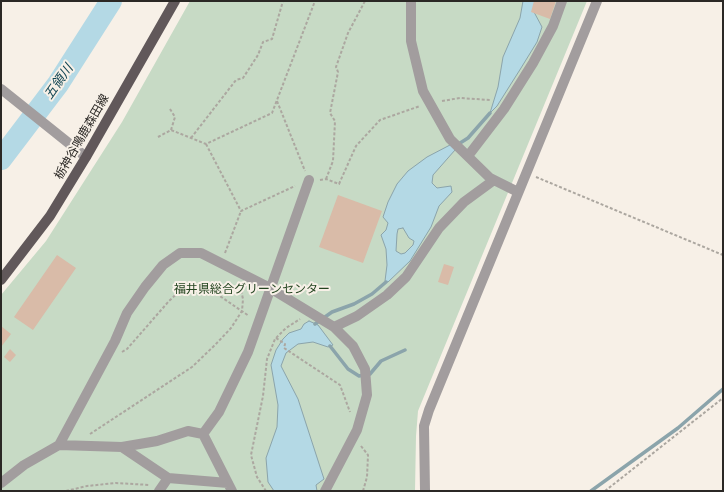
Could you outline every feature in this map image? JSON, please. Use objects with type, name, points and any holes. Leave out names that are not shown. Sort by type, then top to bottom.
[{"type":"main road","name":"栃神谷鳴鹿森田線","points":[[1,280],[50,216],[86,157],[175,1]]},
{"type":"street","points":[[411,1],[411,41],[423,91],[450,139],[494,180],[518,192]]},
{"type":"street","points":[[468,156],[504,109],[533,63],[553,26],[562,1]]},
{"type":"street","points":[[425,491],[424,426],[429,410],[597,1]]},
{"type":"street","points":[[1,89],[47,128],[86,157]]},
{"type":"street","points":[[203,434],[218,412],[248,352],[309,180]]},
{"type":"street","points":[[334,327],[356,316],[387,295],[406,277],[439,228],[464,202],[494,180]]},
{"type":"street","points":[[59,445],[127,313],[145,287],[163,265],[180,253],[201,254],[270,288],[313,313],[334,327],[353,346],[365,369],[367,395],[355,434],[326,491]]},
{"type":"street","points":[[1,483],[24,465],[59,445],[122,447],[157,441],[188,431],[203,434]]},
{"type":"street","points":[[203,434],[230,487]]},
{"type":"street","points":[[122,447],[168,478],[230,487]]},
{"type":"street","points":[[160,490],[168,478]]},
{"type":"path","points":[[191,138],[236,80],[243,78],[258,55],[263,42],[272,39],[284,1]]},
{"type":"path","points":[[206,144],[272,112],[315,1]]},
{"type":"path","points":[[326,179],[333,161],[335,121],[330,113],[338,72],[336,67],[348,33],[365,1]]},
{"type":"path","points":[[221,263],[241,211],[309,180],[326,179],[339,184],[356,146],[380,120],[430,103],[460,98],[490,100]]},
{"type":"path","points":[[277,100],[309,180]]},
{"type":"path","points":[[158,137],[171,130],[175,117],[170,109]]},
{"type":"path","points":[[171,130],[206,144],[241,211]]},
{"type":"path","points":[[527,173],[723,255]]},
{"type":"path","points":[[74,445],[112,418],[192,367],[231,328],[242,311],[244,299],[233,269]]},
{"type":"path","points":[[107,354],[118,355],[127,348],[169,301],[184,287],[198,284],[214,292],[258,322]]},
{"type":"path","points":[[266,491],[257,477],[251,454],[263,396],[267,359],[276,338],[286,328],[313,313]]},
{"type":"path","points":[[276,338],[285,344],[284,348],[340,385],[355,434],[368,455],[367,477],[363,491]]},
{"type":"path","points":[[605,491],[723,398]]},
{"type":"path","points":[[66,491],[87,486],[116,483],[145,483],[160,490]]},
{"type":"green space","name":"福井県総合グリーンセンター","points":[[190,1],[587,1],[418,411],[415,491],[1,491],[1,295],[46,241],[122,122]]},
{"type":"water","points":[[523,1],[535,1],[534,12],[542,27],[537,42],[497,106],[490,113],[498,87],[503,57],[520,18]]},
{"type":"water","points":[[450,145],[455,150],[433,175],[432,183],[437,188],[451,186],[452,192],[439,206],[431,227],[410,261],[388,282],[385,281],[387,265],[386,249],[381,235],[386,230],[388,223],[383,217],[388,202],[397,184],[408,171],[427,157]],"holes":[[[403,228],[409,238],[414,241],[413,245],[405,253],[401,254],[396,251],[398,229]]]},
{"type":"water","points":[[309,321],[318,325],[333,345],[328,347],[313,342],[298,344],[286,353],[281,366],[298,399],[324,479],[316,485],[317,491],[274,491],[268,482],[266,458],[277,427],[278,405],[271,365],[276,350],[283,339],[289,333],[301,329],[304,324]]},
{"type":"building","points":[[534,1],[556,1],[550,19],[531,12]]},
{"type":"building","points":[[338,195],[382,211],[363,263],[319,247]]},
{"type":"building","points":[[57,255],[76,268],[33,330],[14,317]]},
{"type":"building","points":[[444,264],[454,267],[448,285],[438,282]]},
{"type":"building","points":[[1,326],[11,334],[1,347]]},
{"type":"building","points":[[10,349],[16,355],[10,362],[4,357]]},
{"type":"waterway","name":"五領川","points":[[1,159],[58,84],[111,1]]},
{"type":"waterway","points":[[457,145],[468,138],[490,113]]},
{"type":"waterway","points":[[315,324],[332,312],[354,304],[372,294],[386,282]]},
{"type":"waterway","points":[[330,346],[348,369],[359,376],[370,374],[381,361],[405,350]]},
{"type":"waterway","points":[[591,491],[678,428],[723,389]]}]
